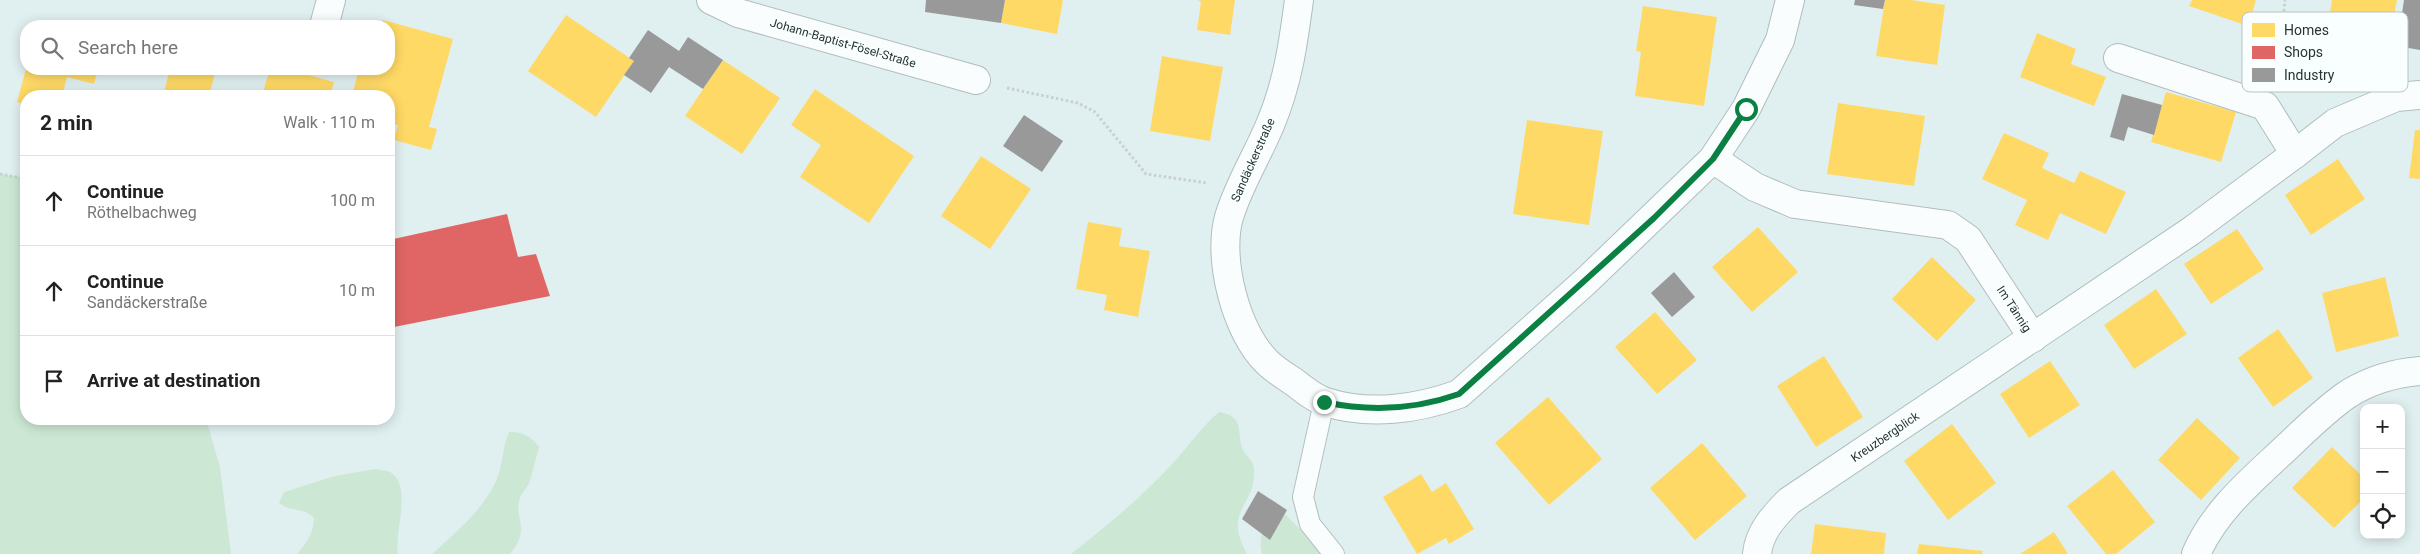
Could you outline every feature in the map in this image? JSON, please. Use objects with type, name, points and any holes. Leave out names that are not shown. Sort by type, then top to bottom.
[{"type":"street","points":[[326,20],[331,0]]},
{"type":"street","name":"Johann-Baptist-Fösel-Straße","points":[[711,0],[738,13],[976,80]]},
{"type":"street","name":"Sandäckerstraße","points":[[1299,0],[1289,68],[1270,124],[1240,186],[1228,220],[1226,255],[1230,291],[1243,329],[1266,361],[1324,402],[1353,408],[1392,409],[1434,403],[1459,394],[1585,282],[1713,159],[1746,109],[1780,40],[1790,0]]},
{"type":"street","points":[[2118,58],[2265,106],[2296,154]]},
{"type":"street","name":"Im Tännig","points":[[1713,159],[1755,188],[1795,204],[1948,225],[1968,239],[2033,338],[2191,231],[2296,154],[2335,122],[2396,97],[2420,94]]},
{"type":"street","name":"Kreuzbergblick","points":[[1758,554],[1761,540],[1768,526],[1789,501],[2033,338]]},
{"type":"street","points":[[2196,554],[2205,536],[2230,500],[2348,394],[2376,380],[2405,372],[2420,371]]},
{"type":"lane","points":[[1324,402],[1303,497],[1310,524],[1334,554]]},
{"type":"path","points":[[976,80],[1078,103],[1095,112],[1146,174],[1240,186]]},
{"type":"path","points":[[2265,106],[2272,92]]},
{"type":"path","points":[[0,174],[20,178]]},
{"type":"green space","points":[[0,174],[20,177],[20,425],[208,425],[220,467],[231,554],[0,554]]},
{"type":"green space","points":[[1219,412],[1233,417],[1237,422],[1243,450],[1252,461],[1254,467],[1253,482],[1239,517],[1238,527],[1240,539],[1247,554],[1071,554],[1151,486]]},
{"type":"green space","points":[[509,432],[518,432],[526,435],[539,447],[530,481],[518,505],[521,530],[516,545],[510,554],[432,554],[484,502],[496,481]]},
{"type":"green space","points":[[375,469],[390,472],[397,478],[400,487],[402,498],[397,545],[398,554],[297,554],[309,537],[313,528],[314,518],[306,512],[288,508],[279,503],[284,492],[335,476]]},
{"type":"green space","points":[[1286,515],[1324,554],[1262,554],[1261,540],[1264,528],[1273,520]]},
{"type":"building: Homes","points":[[1005,0],[1063,0],[1057,34],[1001,23]]},
{"type":"building: Homes","points":[[1198,0],[1235,0],[1230,35],[1197,30],[1201,2]]},
{"type":"building: Homes","points":[[1885,0],[1911,0],[1945,5],[1937,65],[1876,56]]},
{"type":"building: Homes","points":[[2192,0],[2256,0],[2252,12],[2242,12],[2242,24],[2189,6]]},
{"type":"building: Homes","points":[[2332,0],[2397,0],[2395,12],[2330,12]]},
{"type":"building: Homes","points":[[1643,6],[1717,17],[1704,106],[1635,96],[1641,52],[1636,51]]},
{"type":"building: Homes","points":[[566,15],[634,61],[596,117],[528,71]]},
{"type":"building: Homes","points":[[395,23],[453,39],[429,127],[437,129],[431,150],[395,140],[398,125],[395,124],[395,90],[354,90],[357,75],[395,75]]},
{"type":"building: Homes","points":[[2037,33],[2076,49],[2071,64],[2106,77],[2094,106],[2020,77]]},
{"type":"building: Homes","points":[[1162,56],[1223,67],[1210,141],[1150,131]]},
{"type":"building: Homes","points":[[723,60],[780,98],[742,154],[685,116]]},
{"type":"building: Homes","points":[[24,75],[96,75],[94,84],[67,77],[64,90],[20,90]]},
{"type":"building: Homes","points":[[168,75],[214,75],[211,90],[165,90]]},
{"type":"building: Homes","points":[[268,75],[308,75],[334,82],[332,90],[264,90]]},
{"type":"building: Homes","points":[[815,89],[914,156],[869,223],[800,177],[821,145],[791,125]]},
{"type":"building: Homes","points":[[20,91],[20,103],[17,102]]},
{"type":"building: Homes","points":[[2166,92],[2236,112],[2221,162],[2151,142]]},
{"type":"building: Homes","points":[[1838,103],[1925,116],[1914,186],[1827,174]]},
{"type":"building: Homes","points":[[1527,120],[1603,131],[1589,225],[1513,214]]},
{"type":"building: Homes","points":[[2415,130],[2420,130],[2420,179],[2409,178]]},
{"type":"building: Homes","points":[[2004,133],[2049,153],[2042,168],[2074,183],[2080,171],[2126,192],[2106,234],[2060,213],[2048,240],[2015,225],[2027,200],[1982,179]]},
{"type":"building: Homes","points":[[981,156],[1031,189],[990,249],[941,216]]},
{"type":"building: Homes","points":[[2338,159],[2365,199],[2311,235],[2285,195]]},
{"type":"building: Homes","points":[[1088,222],[1122,228],[1119,246],[1150,251],[1138,317],[1104,310],[1107,295],[1076,289]]},
{"type":"building: Homes","points":[[1758,227],[1798,272],[1752,312],[1712,267]]},
{"type":"building: Homes","points":[[2237,229],[2264,269],[2211,304],[2184,264]]},
{"type":"building: Homes","points":[[1932,257],[1976,300],[1937,341],[1892,299]]},
{"type":"building: Homes","points":[[2385,277],[2399,336],[2336,352],[2322,293]]},
{"type":"building: Homes","points":[[2156,289],[2187,334],[2134,369],[2104,325]]},
{"type":"building: Homes","points":[[1655,312],[1697,360],[1657,394],[1615,347]]},
{"type":"building: Homes","points":[[2278,329],[2313,378],[2273,407],[2238,358]]},
{"type":"building: Homes","points":[[1824,356],[1863,417],[1816,447],[1777,386]]},
{"type":"building: Homes","points":[[2050,361],[2080,405],[2029,438],[2000,394]]},
{"type":"building: Homes","points":[[1548,397],[1602,459],[1549,505],[1495,443]]},
{"type":"building: Homes","points":[[2197,418],[2240,458],[2201,500],[2158,460]]},
{"type":"building: Homes","points":[[1952,424],[1996,483],[1948,520],[1904,461]]},
{"type":"building: Homes","points":[[1702,443],[1747,496],[1695,540],[1650,488]]},
{"type":"building: Homes","points":[[2332,447],[2360,474],[2360,502],[2334,528],[2292,488]]},
{"type":"building: Homes","points":[[2113,470],[2155,522],[2116,554],[2106,554],[2067,506]]},
{"type":"building: Homes","points":[[1421,474],[1432,492],[1446,483],[1474,529],[1449,544],[1446,538],[1417,554],[1383,497]]},
{"type":"building: Homes","points":[[1815,524],[1886,533],[1884,554],[1811,554]]},
{"type":"building: Homes","points":[[2054,532],[2068,554],[2020,554]]},
{"type":"building: Homes","points":[[1919,544],[1983,551],[1982,554],[1917,554]]},
{"type":"building: Shops","points":[[507,214],[518,257],[536,254],[550,296],[395,327],[395,239]]},
{"type":"building: Industry","points":[[926,0],[1005,0],[1001,23],[925,12]]},
{"type":"building: Industry","points":[[1855,0],[1885,0],[1883,9],[1854,5]]},
{"type":"building: Industry","points":[[2404,0],[2420,0],[2420,50],[2408,48],[2408,12],[2402,12]]},
{"type":"building: Industry","points":[[648,30],[679,51],[688,37],[723,60],[703,89],[669,67],[651,93],[624,75],[634,61],[629,58]]},
{"type":"building: Industry","points":[[2122,94],[2162,105],[2154,135],[2128,127],[2124,141],[2110,137]]},
{"type":"building: Industry","points":[[1024,115],[1063,141],[1042,172],[1003,146]]},
{"type":"building: Industry","points":[[1674,272],[1695,297],[1672,317],[1651,293]]},
{"type":"building: Industry","points":[[1258,491],[1287,510],[1270,540],[1242,519]]},
{"type":"route","points":[[1324,402],[1353,408],[1392,409],[1434,403],[1459,394],[1654,218],[1713,159],[1746,109]]}]
